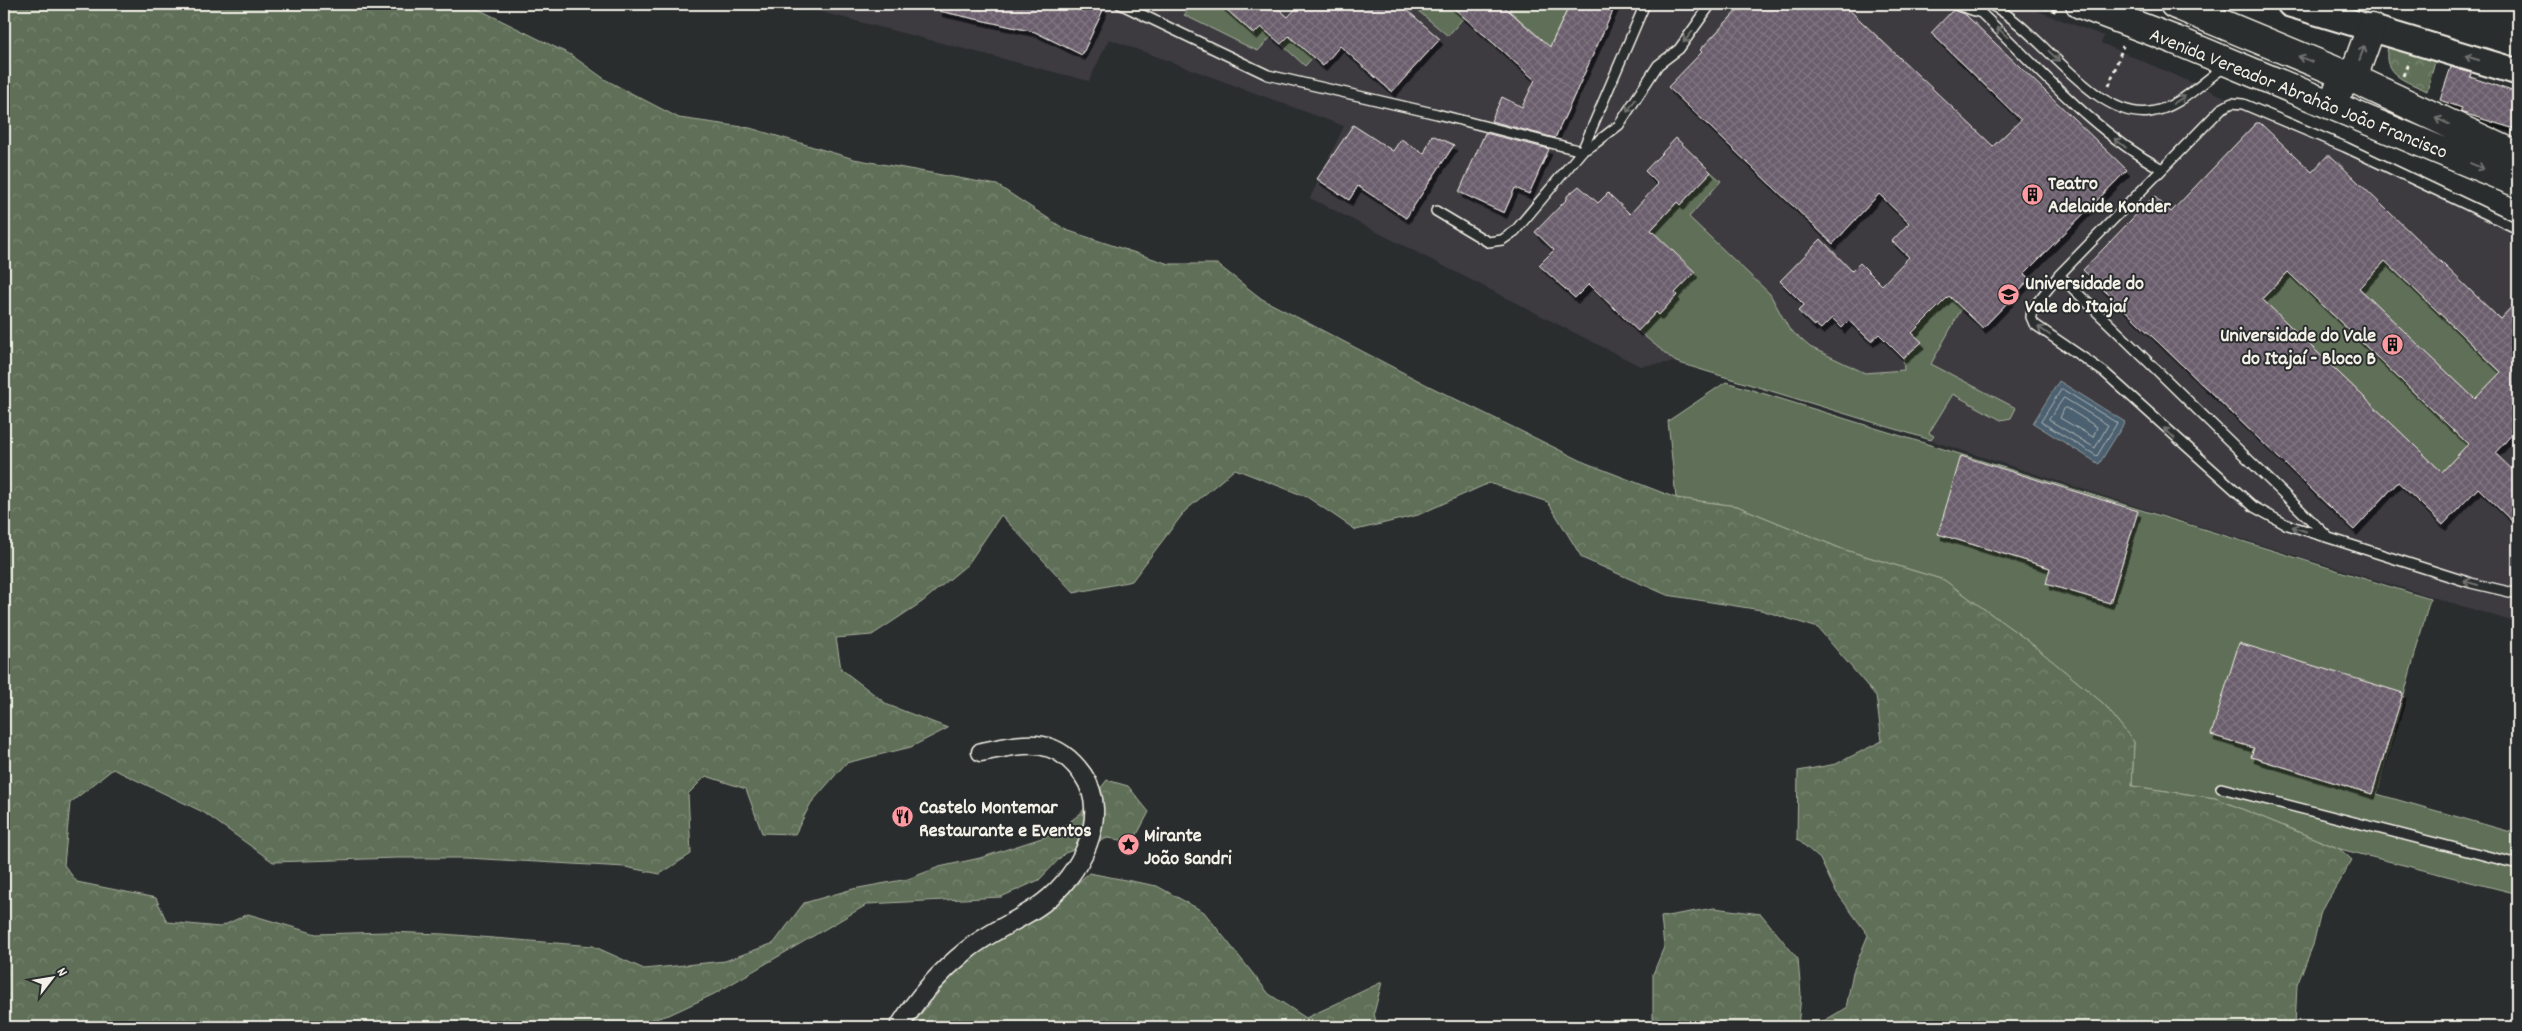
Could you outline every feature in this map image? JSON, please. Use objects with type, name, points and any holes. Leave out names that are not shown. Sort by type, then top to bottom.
[{"type":"main road","name":"Avenida Vereador Abrahão João Francisco","points":[[2080,4],[2231,64],[2518,183]]},
{"type":"main road","name":"Avenida Vereador Abrahão João Francisco","points":[[2174,4],[2350,77],[2518,156]]},
{"type":"main road","points":[[2319,101],[2338,90],[2355,72],[2371,28]]},
{"type":"street","points":[[2290,4],[2518,72]]},
{"type":"street","points":[[899,1027],[920,997],[953,962],[987,934],[1042,904],[1055,893],[1081,859],[1093,830],[1095,807],[1086,780],[1072,760],[1052,747],[1024,744],[981,752]]},
{"type":"lane","points":[[1120,4],[1268,75],[1437,114],[1582,151],[1619,125],[1658,66],[1679,49],[1711,4]]},
{"type":"lane","points":[[1436,211],[1488,242],[1502,240],[1528,217],[1582,151],[1645,4]]},
{"type":"lane","points":[[1954,4],[1981,13],[2104,131],[2132,152],[2162,169]]},
{"type":"lane","points":[[1989,4],[2016,22],[2100,99],[2129,110],[2150,112],[2171,105],[2231,64]]},
{"type":"lane","points":[[2518,229],[2345,147],[2243,104],[2232,104],[2222,109],[2059,275],[2032,309],[2031,317],[2034,324],[2104,372],[2254,507],[2285,524],[2331,540],[2470,583],[2518,594]]},
{"type":"lane","points":[[2059,275],[2331,540]]},
{"type":"lane","points":[[2222,788],[2518,864]]},
{"type":"path","points":[[2394,98],[2417,42]]},
{"type":"path","points":[[2100,99],[2107,90],[2125,47],[2118,44]]},
{"type":"shaded area","name":"Universidade do Vale do Itajaí","points":[[790,4],[2019,4],[2104,36],[2101,43],[2518,225],[2518,623],[2166,516],[1852,415],[1676,362],[1640,366],[1310,198],[1344,126],[1109,39],[1089,81]]},
{"type":"green space","points":[[4,4],[438,4],[480,10],[571,55],[606,80],[679,118],[750,128],[854,159],[997,185],[1066,230],[1169,264],[1217,264],[1262,299],[1429,386],[1586,463],[1676,498],[1737,506],[1842,549],[1944,580],[2027,640],[2104,704],[2134,742],[2132,786],[2215,798],[2340,849],[2352,860],[2321,911],[2313,945],[2297,985],[2295,1027],[1813,1027],[1846,1008],[1853,972],[1868,935],[1835,890],[1820,859],[1797,839],[1798,771],[1836,764],[1882,741],[1876,696],[1818,628],[1761,610],[1667,595],[1582,558],[1548,502],[1489,483],[1418,515],[1356,530],[1307,497],[1235,469],[1185,511],[1132,581],[1074,593],[1001,515],[968,564],[922,602],[872,635],[836,638],[841,669],[888,705],[948,728],[911,747],[846,763],[811,803],[795,834],[762,833],[746,789],[706,776],[688,794],[691,854],[660,874],[625,867],[466,858],[273,862],[203,812],[113,769],[70,803],[64,865],[77,882],[156,898],[167,922],[220,927],[248,914],[316,934],[387,932],[443,934],[593,946],[644,969],[725,961],[774,943],[804,903],[853,889],[908,879],[939,867],[980,858],[1054,834],[1081,813],[1107,780],[1128,786],[1149,812],[1133,842],[1108,838],[1065,853],[1039,880],[1001,897],[868,904],[714,994],[669,1015],[627,1027],[4,1027]]},
{"type":"green space","points":[[1193,4],[1220,4],[1254,34],[1268,18],[1272,36],[1258,51],[1184,15]]},
{"type":"green space","points":[[1410,4],[1449,4],[1464,17],[1448,36]]},
{"type":"green space","points":[[1514,4],[1570,4],[1547,52],[1539,37],[1509,10]]},
{"type":"green space","points":[[1289,36],[1313,57],[1305,66],[1281,44]]},
{"type":"green space","points":[[2388,47],[2405,50],[2435,62],[2427,91],[2397,76],[2392,71],[2388,64]]},
{"type":"green space","points":[[1711,172],[1721,181],[1689,217],[1770,294],[1789,329],[1810,347],[1865,373],[1904,370],[1903,357],[1921,342],[1912,333],[1936,309],[1919,292],[1909,258],[1962,308],[1931,364],[2016,408],[2011,418],[2001,420],[1953,394],[1929,433],[1934,436],[1931,440],[1676,362],[1638,331],[1656,312],[1659,314],[1677,295],[1651,230],[1677,202],[1680,205]]},
{"type":"green space","points":[[2340,218],[2501,372],[2475,399],[2314,245]]},
{"type":"green space","points":[[2288,272],[2468,444],[2442,472],[2239,277],[2281,279]]},
{"type":"green space","points":[[1726,382],[2430,599],[2377,794],[2518,834],[2518,894],[2340,849],[2215,798],[2132,786],[2134,742],[2104,704],[2027,640],[1944,580],[1842,549],[1737,506],[1676,498],[1668,421]]},
{"type":"green space","points":[[1089,873],[1157,886],[1204,912],[1269,994],[1306,1018],[1382,982],[1374,1013],[1377,1027],[913,1027],[917,1019],[963,962],[1038,916]]},
{"type":"green space","points":[[1714,908],[1761,914],[1798,959],[1801,995],[1798,1027],[1653,1027],[1653,974],[1664,947],[1661,917]]},
{"type":"water","points":[[2059,381],[2125,422],[2099,464],[2033,423]]},
{"type":"building","points":[[940,4],[1095,4],[1104,8],[1082,55],[1035,32],[939,11]]},
{"type":"building","points":[[1220,4],[1273,4],[1288,17],[1300,4],[1400,4],[1440,39],[1392,92],[1340,46],[1323,66],[1289,36],[1281,44],[1261,27],[1254,34]]},
{"type":"building","points":[[1449,4],[1501,4],[1550,47],[1570,4],[1616,4],[1555,138],[1491,121],[1502,97],[1522,107],[1535,80]]},
{"type":"building","points":[[1743,4],[1807,4],[1815,11],[1821,4],[1843,4],[1993,146],[2021,120],[1931,33],[1953,10],[1966,15],[2127,170],[2024,274],[2030,279],[1983,328],[1949,296],[1912,333],[1922,342],[1903,358],[1879,334],[1871,341],[1849,321],[1842,328],[1832,318],[1821,329],[1815,324],[1814,326],[1798,311],[1804,305],[1780,281],[1821,239],[1852,271],[1860,263],[1882,285],[1909,257],[1892,241],[1909,223],[1879,194],[1833,244],[1668,87],[1702,52],[1700,50]]},
{"type":"building","points":[[2451,67],[2471,73],[2470,77],[2518,93],[2518,130],[2460,112],[2462,108],[2440,100]]},
{"type":"building","points":[[2256,123],[2260,123],[2312,172],[2327,156],[2331,156],[2500,319],[2518,300],[2518,428],[2495,453],[2518,475],[2518,527],[2478,488],[2443,525],[2398,482],[2354,530],[2083,270],[2154,196],[2171,212]],"holes":[[[2385,261],[2501,372],[2475,399],[2359,288]],[[2288,272],[2468,444],[2442,472],[2262,299]]]},
{"type":"building","points":[[1353,125],[1393,151],[1401,139],[1424,154],[1432,135],[1454,145],[1406,218],[1358,186],[1349,200],[1317,179]]},
{"type":"building","points":[[1485,133],[1549,149],[1529,194],[1515,188],[1504,213],[1459,192]]},
{"type":"building","points":[[1676,138],[1711,172],[1680,205],[1677,202],[1651,230],[1695,272],[1675,293],[1677,295],[1659,315],[1656,312],[1638,331],[1589,284],[1575,298],[1539,265],[1554,250],[1535,232],[1567,199],[1567,196],[1579,186],[1598,203],[1608,193],[1630,214],[1658,184],[1645,171]]},
{"type":"building","points":[[1961,456],[2138,511],[2110,603],[2046,584],[2050,568],[1938,534]]},
{"type":"building","points":[[2239,643],[2403,693],[2372,794],[2251,757],[2254,748],[2211,735]]},
{"type":"place","name":"Teatro Adelaide Konder","points":[[2032,194]]},
{"type":"place","name":"Universidade do Vale do Itajaí","points":[[2009,294]]},
{"type":"place","name":"Universidade do Vale do Itajaí - Bloco B","points":[[2392,345]]},
{"type":"place","name":"Castelo Montemar Restaurante e Eventos","points":[[903,817]]},
{"type":"place","name":"Mirante João Sandri","points":[[1128,845]]}]
